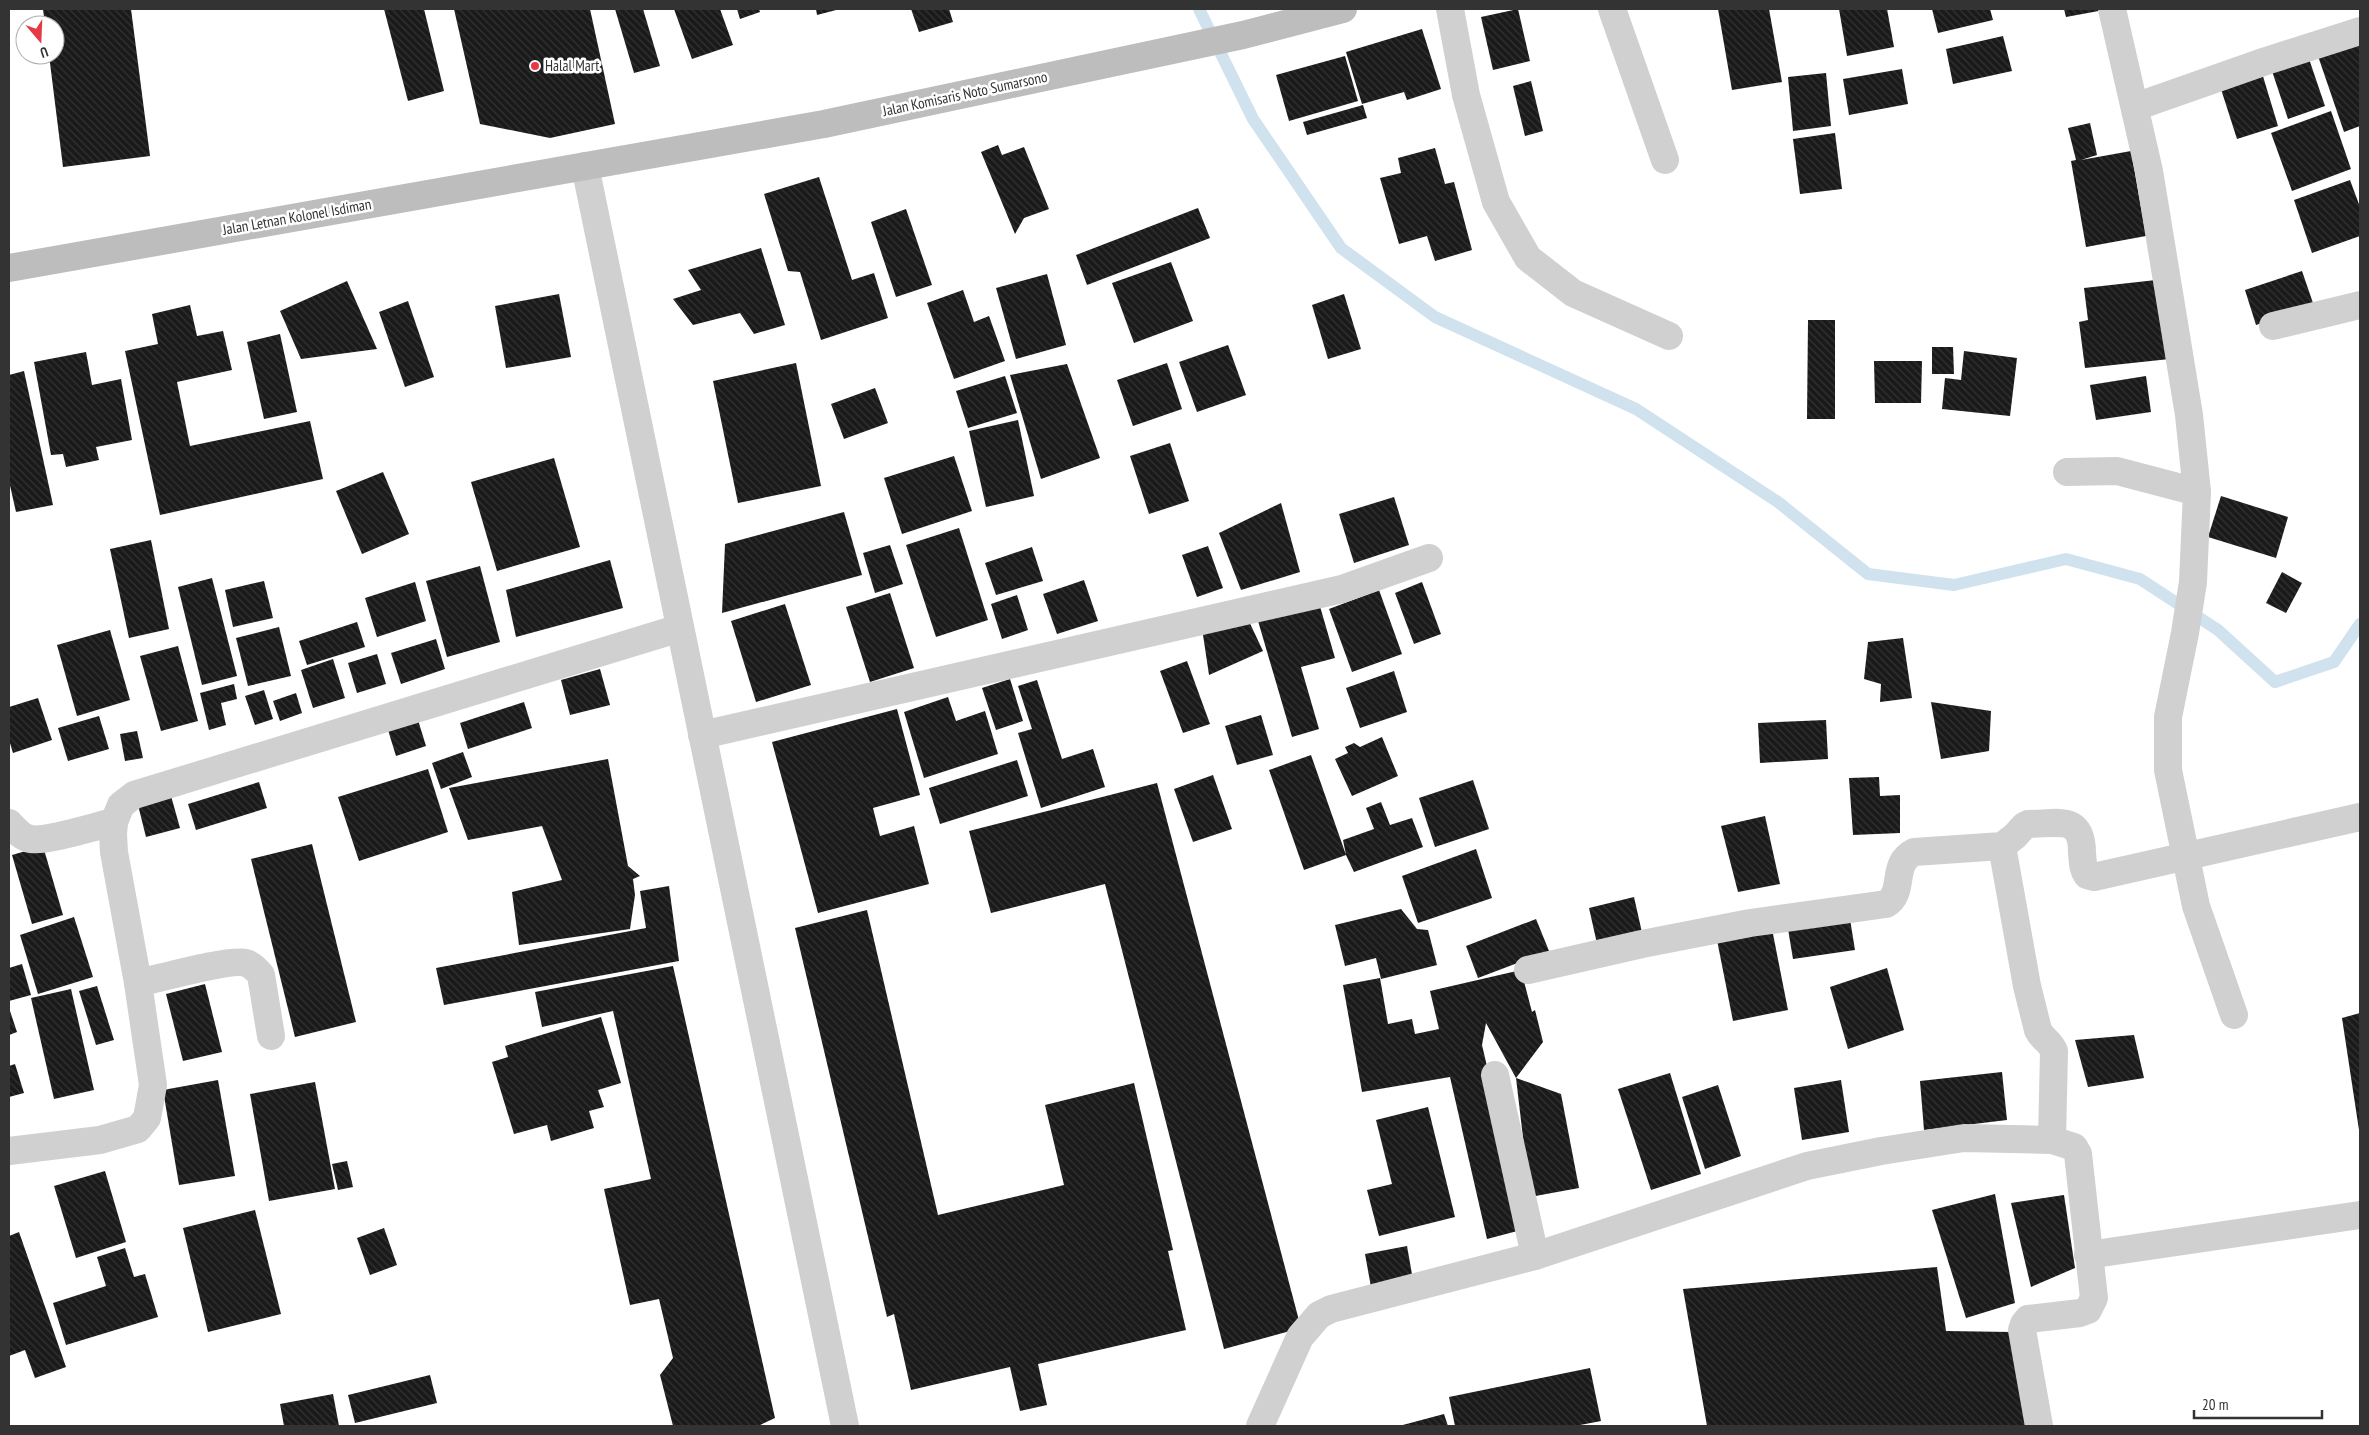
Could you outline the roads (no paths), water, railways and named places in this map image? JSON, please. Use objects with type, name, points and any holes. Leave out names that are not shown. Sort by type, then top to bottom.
[{"type":"street","name":"Jalan Komisaris Noto Sumarsono","points":[[585,166],[824,124],[1243,35],[1343,9]]},
{"type":"street","points":[[1450,9],[1466,94],[1496,202],[1528,258],[1573,294],[1669,336]]},
{"type":"street","points":[[1612,9],[1665,160]]},
{"type":"street","points":[[2112,9],[2136,107],[2161,237],[2189,415],[2197,492],[2193,582],[2168,717],[2168,770],[2196,906],[2234,1015]]},
{"type":"street","points":[[2136,107],[2256,64],[2360,31]]},
{"type":"street","points":[[585,166],[845,1426]]},
{"type":"street","name":"Jalan Letnan Kolonel Isdiman","points":[[9,268],[585,166]]},
{"type":"street","points":[[2273,326],[2360,305]]},
{"type":"street","points":[[2067,472],[2117,471],[2197,492]]},
{"type":"street","points":[[702,735],[1342,589],[1429,558]]},
{"type":"street","points":[[9,1152],[100,1140],[138,1129],[147,1118],[153,1086],[138,983],[114,852],[114,822],[121,804],[134,796],[680,628]]},
{"type":"street","points":[[1528,970],[1642,944],[1750,923],[1886,904],[1895,895],[1902,862],[1908,855],[1914,852],[2002,846],[2028,824],[2068,824],[2079,831],[2082,838],[2084,870],[2087,875],[2094,877],[2360,817]]},
{"type":"street","points":[[9,823],[21,834],[31,839],[44,838],[114,822]]},
{"type":"street","points":[[2002,846],[2027,986],[2038,1030],[2041,1036],[2049,1041],[2054,1051],[2052,1140]]},
{"type":"street","points":[[138,983],[228,963],[245,962],[257,970],[260,975],[271,1036]]},
{"type":"street","points":[[1496,1075],[1535,1256]]},
{"type":"street","points":[[1260,1426],[1300,1336],[1319,1315],[1347,1303],[1535,1256],[1807,1166],[1880,1151],[1964,1138],[2052,1140],[2074,1147],[2078,1154],[2094,1298],[2088,1310],[2080,1313],[2028,1319],[2024,1324],[2022,1330],[2039,1426]]},
{"type":"street","points":[[2088,1255],[2360,1215]]},
{"type":"waterway","points":[[1199,9],[1253,119],[1341,248],[1435,317],[1636,409],[1778,502],[1868,574],[1954,585],[2066,559],[2140,579],[2218,630],[2275,682],[2334,662],[2360,624]]},
{"type":"place","name":"Halal Mart","points":[[535,66]]}]
